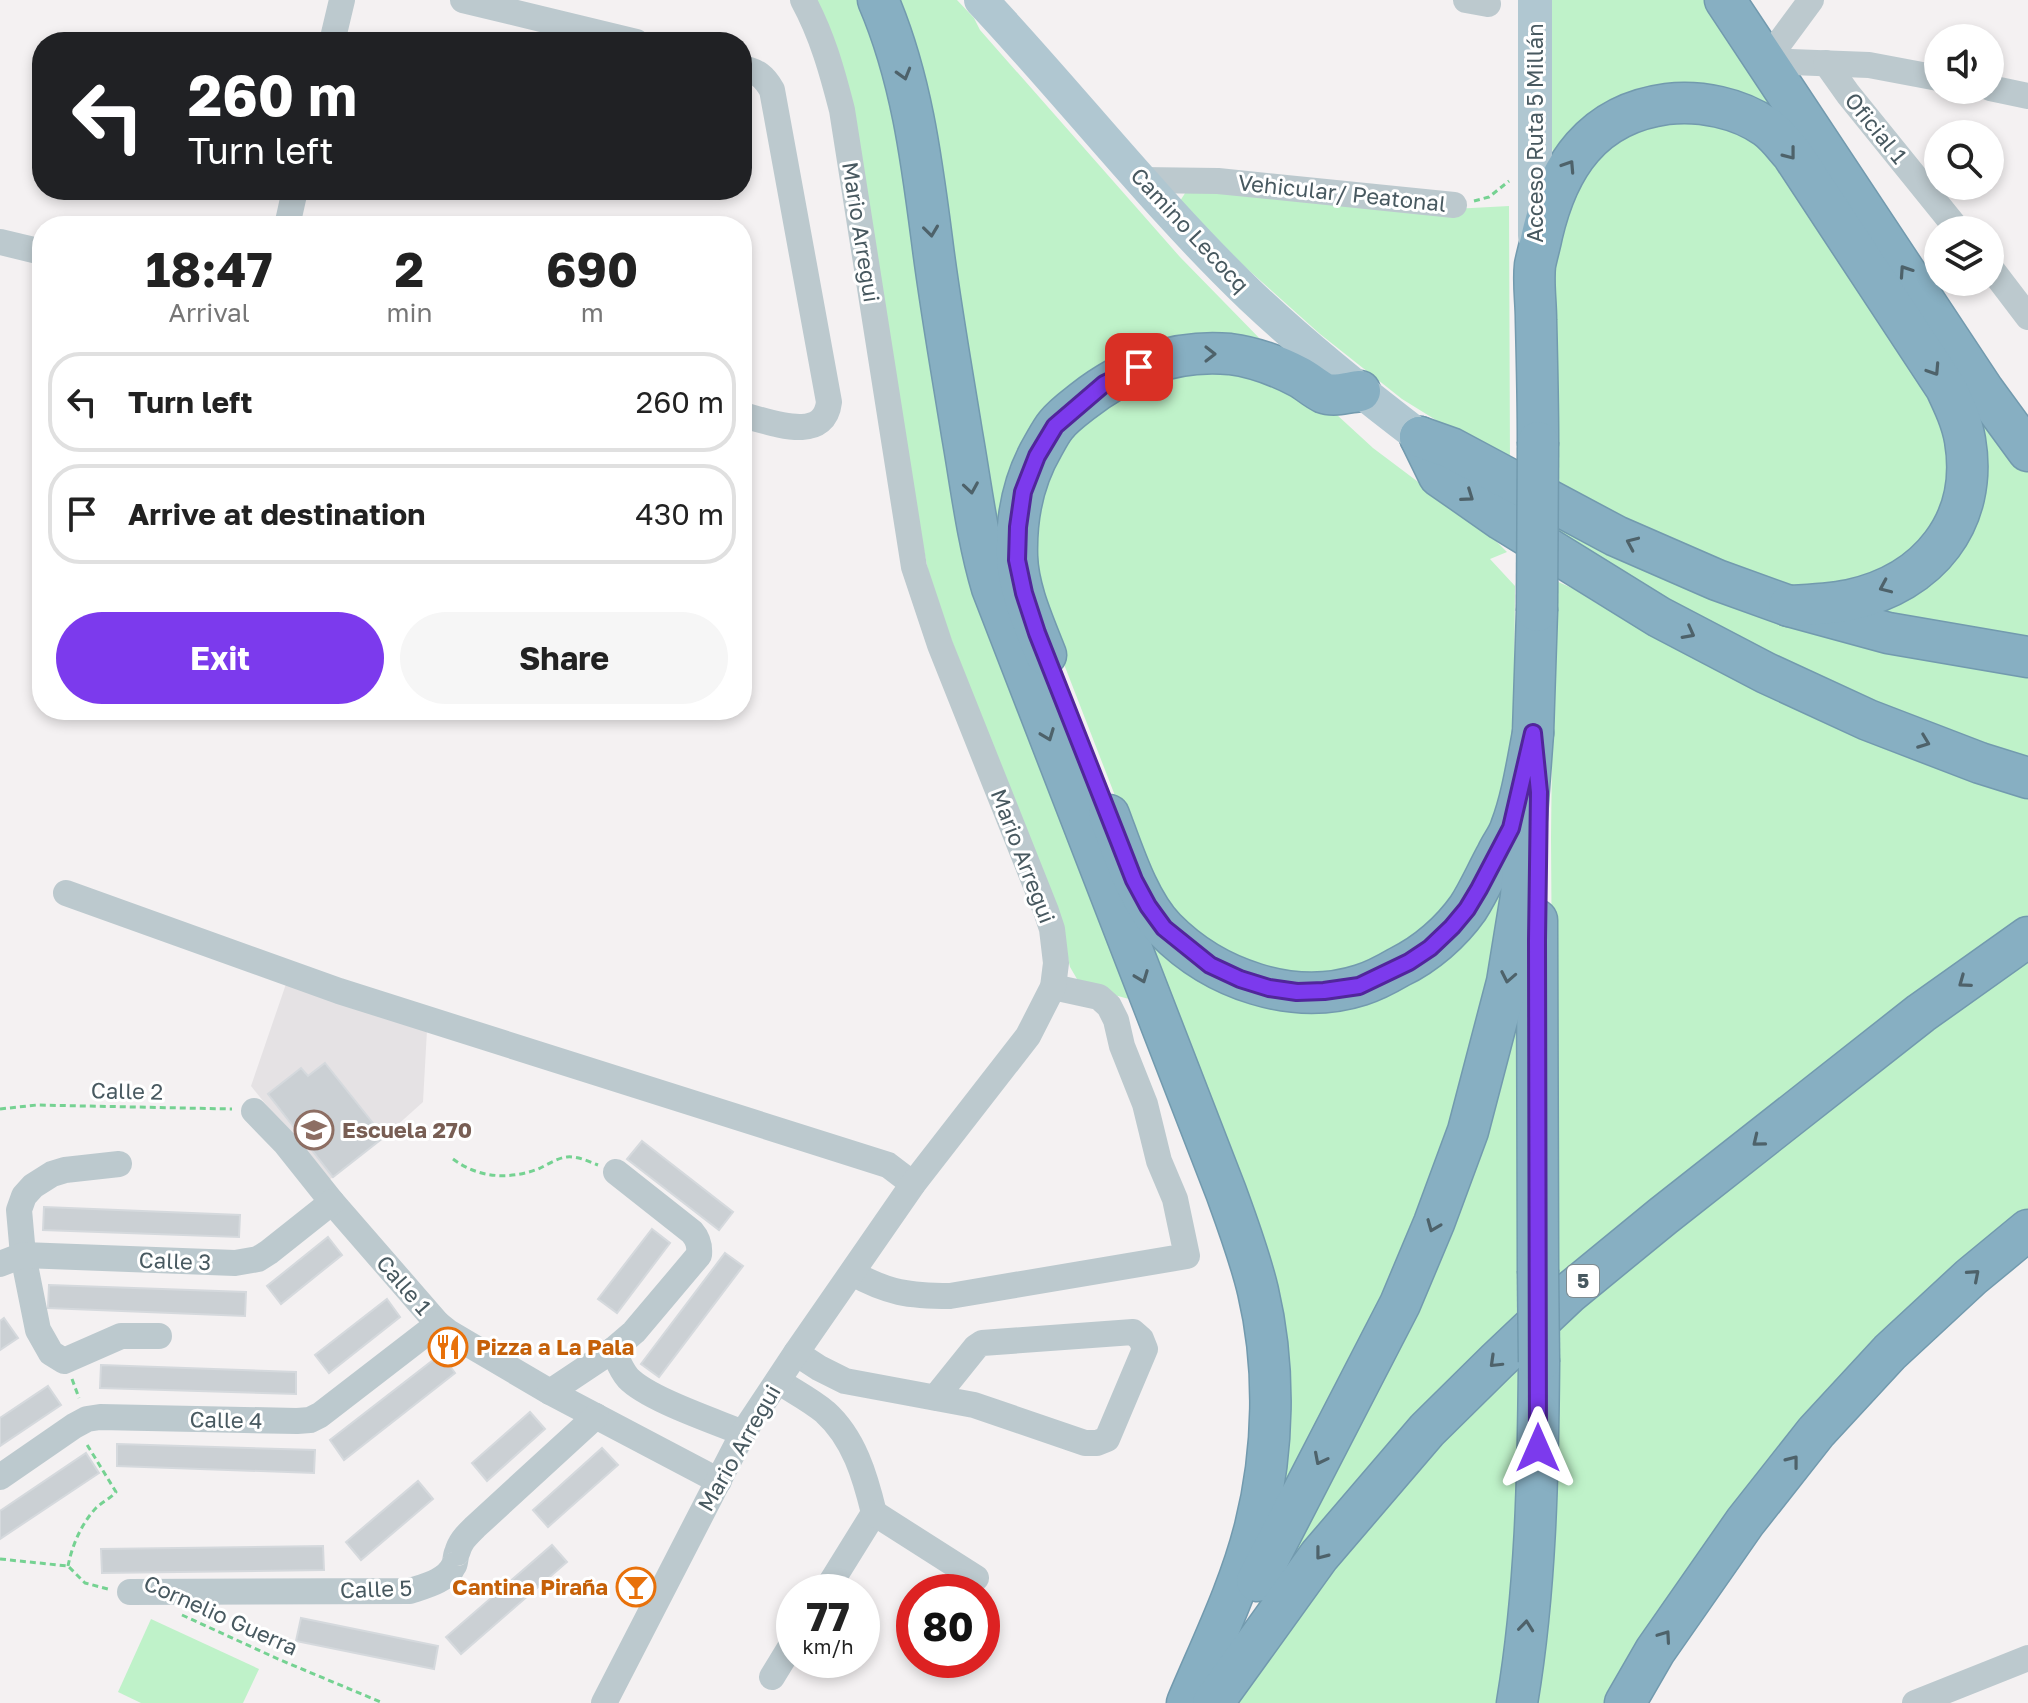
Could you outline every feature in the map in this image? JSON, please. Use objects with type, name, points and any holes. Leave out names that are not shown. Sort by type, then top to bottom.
[{"type":"highway","points":[[878,0],[893,34],[910,94],[983,559],[1226,1192],[1259,1292],[1268,1348],[1268,1460],[1255,1528],[1238,1579],[1187,1703]]},
{"type":"highway","points":[[1725,0],[1984,391],[2028,451]]},
{"type":"highway","points":[[1196,1703],[1400,1304],[1468,1131],[1507,982],[1521,896],[1533,733],[1537,611],[1535,265],[1549,206],[1572,160],[1588,141],[1627,114],[1671,104],[1696,104],[1721,107],[1746,115],[1768,128],[1792,154],[1946,388],[1958,414],[1968,462],[1966,487],[1960,516],[1946,541],[1928,561],[1907,577],[1866,595],[1849,600],[1789,606]]},
{"type":"highway","points":[[1360,391],[1327,394],[1278,367],[1232,355],[1207,353],[1173,356],[1139,367],[1104,384],[1055,426],[1037,456],[1023,492],[1018,527],[1017,560],[1024,593],[1134,880],[1164,928],[1210,965],[1269,988],[1297,992],[1359,986],[1409,962],[1430,948],[1467,909],[1511,828],[1533,733]]},
{"type":"highway","points":[[1420,437],[1451,448],[1616,536],[1717,580],[1789,606],[1888,633],[2028,657]]},
{"type":"highway","points":[[1420,437],[1439,476],[1502,520],[1659,617],[1766,673],[1868,720],[2028,778]]},
{"type":"highway","points":[[1517,1703],[1533,1563],[1538,1448],[1539,792],[1533,733]]},
{"type":"highway","name":"5","points":[[1213,1703],[1339,1532],[1427,1430],[1507,1351],[1569,1293],[1847,1070],[2028,937]]},
{"type":"highway","points":[[1625,1703],[1655,1651],[1745,1522],[1816,1432],[1890,1352],[1971,1277],[2028,1230]]},
{"type":"main road","name":"Camino Lecocq","points":[[981,0],[1141,180],[1252,297],[1329,367],[1420,437]]},
{"type":"main road","name":"Acceso Ruta 5 Millán","points":[[1535,0],[1535,265]]},
{"type":"street","points":[[334,32],[342,0]]},
{"type":"street","points":[[463,0],[595,32]]},
{"type":"street","name":"Mario Arregui","points":[[604,1703],[743,1433],[913,1184],[1028,1036],[1053,987],[1056,963],[1052,929],[940,645],[914,567],[842,110],[816,24],[803,0]]},
{"type":"street","points":[[1766,61],[1811,0]]},
{"type":"street","points":[[1766,61],[1869,65],[1924,75]]},
{"type":"street","name":"Oficial 1","points":[[1826,63],[1947,216]]},
{"type":"street","points":[[752,70],[766,78],[772,90],[829,402],[828,413],[821,422],[811,427],[799,428],[752,417]]},
{"type":"street","points":[[2004,91],[2028,96]]},
{"type":"street","name":"Vehicular/ Peatonal","points":[[1141,180],[1218,181],[1454,205]]},
{"type":"street","points":[[0,242],[32,250]]},
{"type":"street","points":[[2004,285],[2028,317]]},
{"type":"street","points":[[66,893],[339,991],[888,1165],[913,1184]]},
{"type":"street","points":[[852,1273],[898,1293],[950,1296],[1187,1256],[1175,1199],[1159,1161],[1145,1104],[1122,1046],[1116,1020],[1109,1006],[1099,997],[1053,987]]},
{"type":"street","name":"Calle 1","points":[[254,1111],[448,1332],[550,1392],[719,1481]]},
{"type":"street","points":[[119,1164],[65,1170],[33,1186],[24,1196],[19,1210],[12,1260],[38,1330],[51,1353],[64,1361],[121,1336],[159,1336]]},
{"type":"street","points":[[550,1392],[613,1350],[634,1332],[699,1255],[698,1239],[692,1232],[616,1172]]},
{"type":"street","name":"Calle 3","points":[[12,1260],[247,1261],[269,1252],[332,1202]]},
{"type":"street","name":"Calle 4","points":[[0,1477],[79,1424],[100,1417],[310,1420],[438,1324]]},
{"type":"street","points":[[796,1353],[845,1381],[935,1398],[974,1405],[1085,1443],[1097,1443],[1107,1439],[1145,1349],[1141,1339],[1133,1332],[982,1343],[935,1398]]},
{"type":"street","points":[[613,1350],[627,1377],[637,1385],[662,1399],[743,1433]]},
{"type":"street","points":[[778,1381],[824,1411],[844,1432],[865,1478],[874,1513],[970,1574]]},
{"type":"street","name":"Calle 5","points":[[130,1592],[410,1591],[428,1585],[448,1573],[462,1540],[596,1416]]},
{"type":"street","points":[[836,1574],[874,1513]]},
{"type":"street","points":[[1915,1703],[2028,1658]]},
{"type":"street","points":[[772,1677],[776,1670]]},
{"type":"path","name":"Vehicular/ Peatonal","points":[[1454,205],[1489,197],[1517,177],[1535,180]]},
{"type":"path","name":"Calle 2","points":[[0,1109],[37,1105],[254,1111]]},
{"type":"path","points":[[453,1159],[466,1168],[497,1176],[528,1173],[568,1157],[581,1158],[616,1172]]},
{"type":"path","points":[[64,1361],[78,1393],[79,1424],[116,1492],[96,1508],[72,1547],[68,1566]]},
{"type":"path","name":"Cornelio Guerra","points":[[0,1559],[68,1566],[85,1583],[130,1592]]},
{"type":"path","name":"Cornelio Guerra","points":[[170,1610],[383,1703]]},
{"type":"shaded area","points":[[286,984],[427,1030],[423,1102],[328,1181],[251,1086]]},
{"type":"green space","points":[[812,0],[870,0],[879,23],[960,492],[1137,998],[1129,999],[1092,989],[1077,979],[1070,967],[1059,919],[938,605],[928,570]]},
{"type":"green space","points":[[892,0],[957,0],[1180,257],[1266,345],[1072,394],[1008,576],[1126,882],[1160,935],[1336,1000],[1502,862],[1508,903],[1444,1170],[1264,1547],[1277,1385],[998,572]]},
{"type":"green space","points":[[1549,0],[1711,0],[2009,449],[2028,471],[2028,647],[1859,616],[1931,574],[1970,418],[1724,98],[1554,165]]},
{"type":"green space","points":[[1665,113],[1758,135],[1909,349],[1962,470],[1909,569],[1796,590],[1558,499],[1549,455],[1556,222],[1584,158]]},
{"type":"green space","points":[[1191,184],[1453,209],[1509,206],[1510,466],[1402,399],[1320,334],[1244,266],[1180,201]]},
{"type":"green space","points":[[1230,363],[1336,414],[1373,448],[1494,539],[1507,552],[1490,559],[1515,586],[1514,700],[1510,752],[1494,833],[1435,928],[1354,975],[1259,975],[1179,926],[1119,806],[1036,592],[1034,508],[1066,438],[1133,383]]},
{"type":"green space","points":[[1474,471],[1552,519],[1580,541],[1684,587],[2028,673],[2028,764],[1880,710],[1599,564]]},
{"type":"green space","points":[[1554,580],[1787,705],[1890,751],[2028,798],[2028,915],[1958,963],[1554,1285],[1551,838]]},
{"type":"green space","points":[[1526,870],[1525,1311],[1252,1616],[1393,1338]]},
{"type":"green space","points":[[2028,954],[2028,1212],[1609,1703],[1532,1703],[1553,1325]]},
{"type":"green space","points":[[1510,1368],[1530,1375],[1509,1703],[1234,1703],[1348,1544]]},
{"type":"green space","points":[[151,1619],[259,1669],[243,1703],[141,1703],[118,1692]]},
{"type":"building","points":[[325,1063],[384,1137],[333,1177],[268,1094],[301,1068],[308,1076]]},
{"type":"building","points":[[642,1141],[733,1212],[719,1230],[627,1159]]},
{"type":"building","points":[[44,1207],[240,1215],[239,1237],[43,1230]]},
{"type":"building","points":[[652,1229],[670,1243],[617,1313],[598,1299]]},
{"type":"building","points":[[328,1237],[342,1255],[281,1304],[267,1286]]},
{"type":"building","points":[[725,1253],[743,1266],[659,1377],[641,1364]]},
{"type":"building","points":[[49,1285],[246,1292],[245,1316],[48,1308]]},
{"type":"building","points":[[387,1299],[400,1317],[329,1373],[315,1355]]},
{"type":"building","points":[[4,1318],[18,1338],[0,1350],[0,1321]]},
{"type":"building","points":[[441,1354],[455,1373],[344,1460],[330,1440]]},
{"type":"building","points":[[101,1365],[296,1372],[296,1394],[100,1388]]},
{"type":"building","points":[[48,1386],[61,1405],[0,1446],[0,1418]]},
{"type":"building","points":[[530,1412],[545,1429],[487,1481],[472,1463]]},
{"type":"building","points":[[117,1444],[315,1450],[314,1473],[117,1466]]},
{"type":"building","points":[[602,1448],[618,1465],[548,1527],[533,1510]]},
{"type":"building","points":[[86,1453],[99,1473],[0,1539],[0,1511]]},
{"type":"building","points":[[418,1481],[433,1499],[361,1560],[346,1542]]},
{"type":"building","points":[[552,1545],[567,1562],[461,1654],[446,1637]]},
{"type":"building","points":[[323,1546],[324,1570],[102,1573],[101,1549]]},
{"type":"building","points":[[301,1618],[438,1646],[434,1669],[296,1641]]},
{"type":"place","name":"Escuela 270","points":[[314,1130]]},
{"type":"place","name":"Pizza a La Pala","points":[[448,1347]]},
{"type":"place","name":"Cantina Piraña","points":[[636,1587]]},
{"type":"route","points":[[1139,367],[1104,384],[1055,426],[1037,456],[1023,492],[1017,560],[1037,633],[1134,880],[1164,928],[1210,965],[1269,988],[1297,992],[1359,986],[1409,962],[1452,927],[1479,889],[1511,828],[1533,733],[1539,792],[1538,1448]]}]
